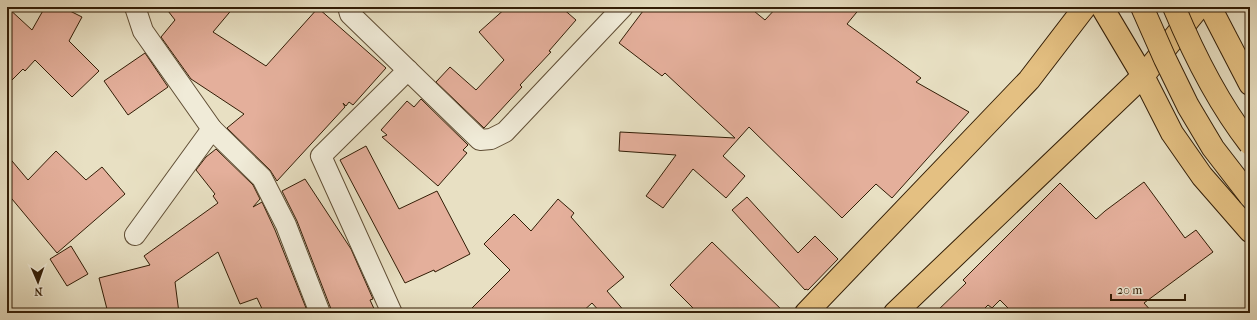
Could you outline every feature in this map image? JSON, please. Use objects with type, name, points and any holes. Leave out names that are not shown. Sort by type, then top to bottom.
[{"type":"main road","points":[[806,313],[1029,80],[1085,7]]},
{"type":"main road","points":[[1102,7],[1144,76],[1172,133],[1202,176],[1250,231]]},
{"type":"main road","points":[[1142,7],[1188,106],[1213,148],[1250,196]]},
{"type":"main road","points":[[1174,7],[1186,36],[1212,86],[1250,144]]},
{"type":"main road","points":[[896,313],[1144,76],[1199,7]]},
{"type":"main road","points":[[1210,7],[1250,84]]},
{"type":"street","points":[[135,7],[143,31],[212,129],[262,178],[286,225],[320,313]]},
{"type":"street","points":[[348,7],[350,14],[480,140],[491,139],[505,132],[623,7]]},
{"type":"street","points":[[392,313],[321,156],[408,70]]},
{"type":"street","points":[[135,235],[212,129]]},
{"type":"building","points":[[7,7],[32,30],[45,7],[62,7],[82,17],[69,41],[99,71],[72,97],[35,60],[25,71],[23,69],[7,85]]},
{"type":"building","points":[[165,7],[234,7],[213,32],[266,66],[318,8],[386,68],[353,105],[349,102],[346,106],[343,103],[345,107],[277,181],[270,170],[227,128],[244,114],[191,79],[161,37],[175,20]]},
{"type":"building","points":[[507,7],[561,7],[576,20],[549,51],[551,52],[520,85],[522,87],[484,128],[436,82],[450,67],[476,90],[504,60],[479,32]]},
{"type":"building","points":[[646,7],[749,7],[765,20],[777,7],[861,7],[847,24],[921,78],[916,82],[969,112],[892,198],[876,184],[842,218],[749,127],[723,156],[745,176],[726,198],[693,169],[663,208],[646,196],[676,155],[619,151],[620,132],[735,138],[665,73],[662,76],[619,43]]},
{"type":"building","points":[[145,53],[168,87],[128,115],[104,81]]},
{"type":"building","points":[[421,99],[468,145],[463,150],[467,153],[438,186],[382,137],[387,135],[381,130],[407,101],[414,107]]},
{"type":"building","points":[[366,146],[399,209],[437,191],[470,254],[435,272],[434,270],[405,283],[340,160]]},
{"type":"building","points":[[216,149],[253,185],[260,199],[253,207],[262,202],[275,230],[308,313],[264,313],[257,298],[240,304],[218,252],[175,282],[179,313],[108,313],[99,278],[150,265],[144,256],[218,203],[213,196],[215,194],[196,170],[206,157]]},
{"type":"building","points":[[56,151],[86,180],[102,167],[125,194],[57,253],[7,193],[7,155],[28,180]]},
{"type":"building","points":[[305,179],[351,249],[373,299],[370,300],[376,313],[331,313],[331,309],[297,221],[282,191]]},
{"type":"building","points":[[1144,182],[1185,238],[1196,230],[1213,252],[1144,303],[1153,313],[1013,313],[1000,300],[992,308],[988,305],[980,313],[935,313],[966,283],[963,280],[1060,183],[1096,219]]},
{"type":"building","points":[[747,197],[798,253],[815,236],[838,259],[808,290],[805,290],[732,210]]},
{"type":"building","points":[[558,199],[574,213],[571,217],[624,277],[607,291],[626,313],[601,313],[592,303],[581,313],[467,313],[510,270],[484,244],[514,214],[531,231]]},
{"type":"building","points":[[712,242],[785,313],[698,313],[670,285]]},
{"type":"building","points":[[71,246],[88,274],[67,286],[50,259]]}]
